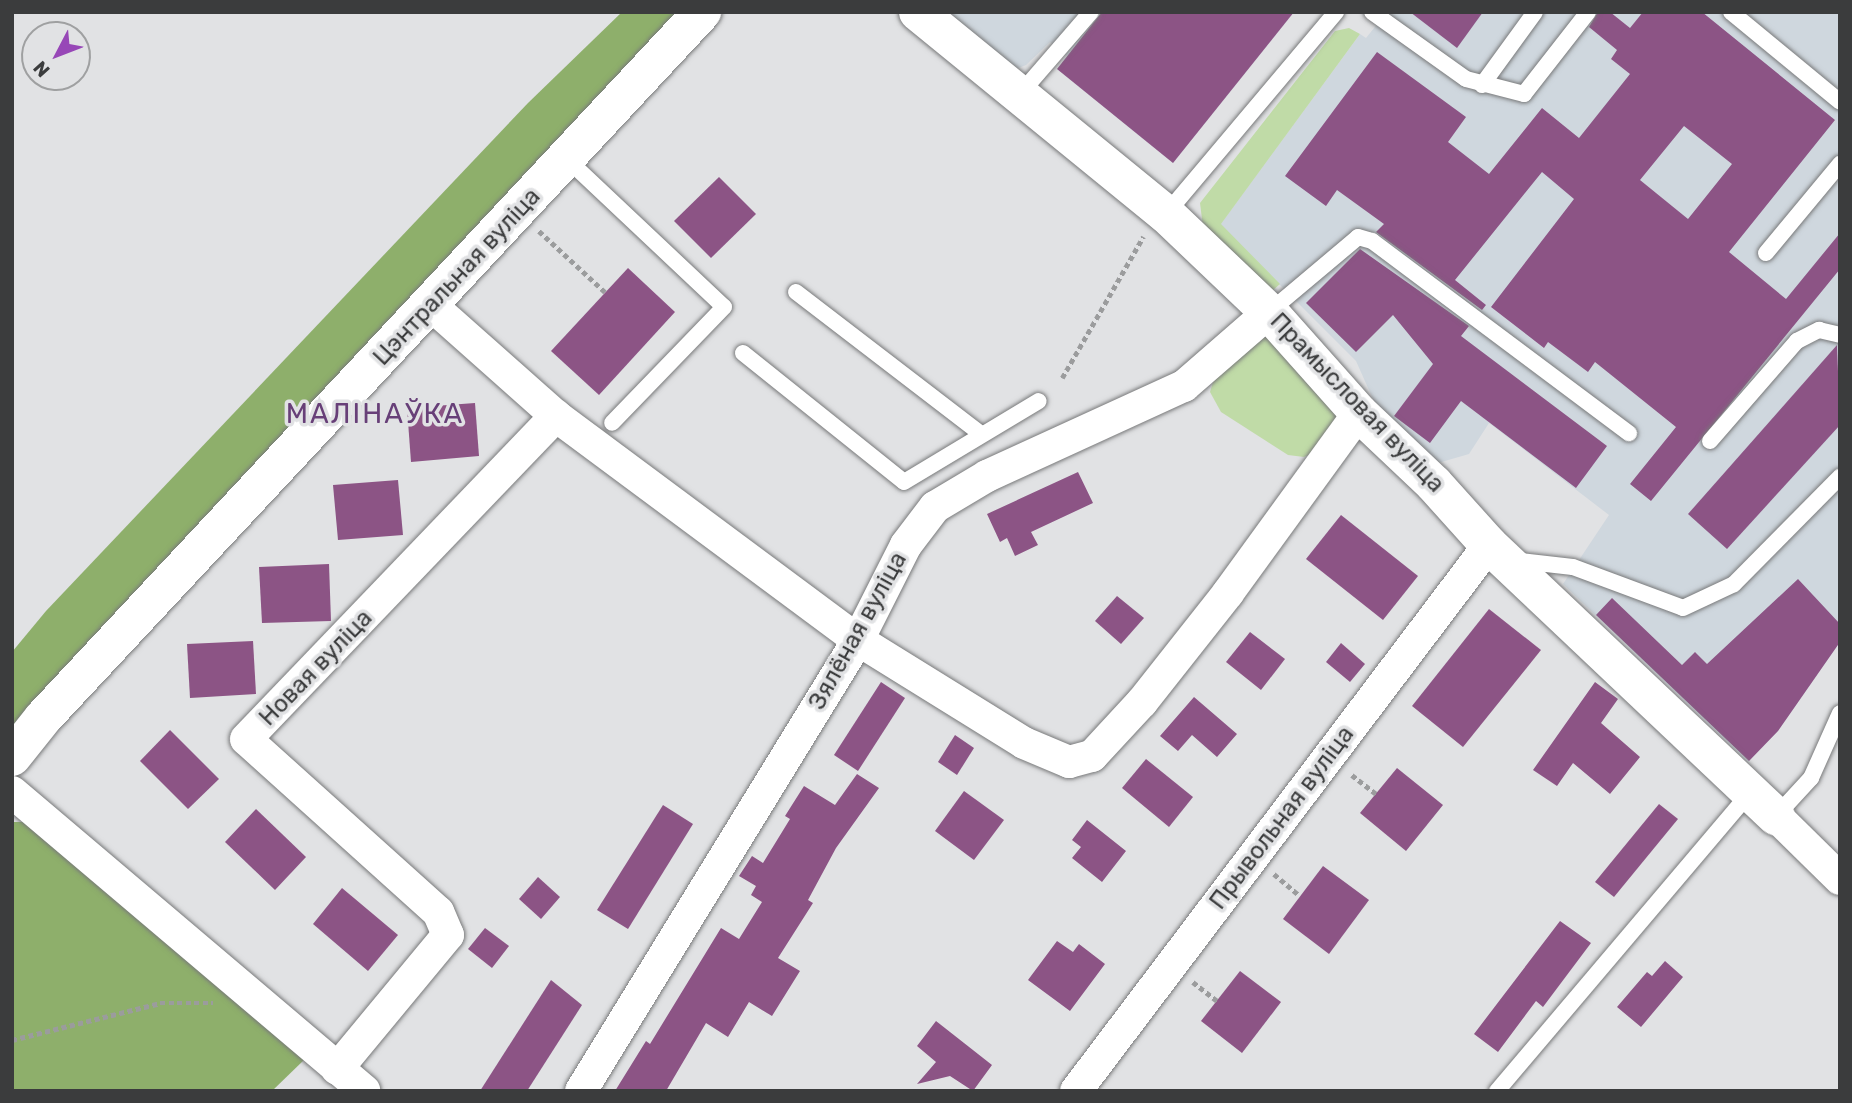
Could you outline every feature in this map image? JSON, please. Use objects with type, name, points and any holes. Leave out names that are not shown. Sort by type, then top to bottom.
[{"type":"street","name":"Цэнтральная вуліца","points":[[12,757],[43,718],[568,160],[702,12]]},
{"type":"street","name":"Прамысловая вуліца","points":[[918,12],[1163,212],[1269,312],[1359,412],[1492,548],[1763,804]]},
{"type":"street","points":[[432,305],[556,416],[858,640],[1024,743],[1069,762],[1092,756],[1142,702],[1228,593],[1359,412]]},
{"type":"street","name":"Зялёная вуліца","points":[[581,1091],[858,640],[906,545],[935,507],[988,476],[1184,386],[1269,312]]},
{"type":"street","name":"Новая вуліца","points":[[337,1069],[448,935],[439,912],[246,739],[556,416]]},
{"type":"street","name":"Прывольная вуліца","points":[[1076,1091],[1492,548]]},
{"type":"street","points":[[12,792],[364,1091]]},
{"type":"street","points":[[1763,804],[1840,880]]},
{"type":"lane","points":[[1020,94],[1091,12]]},
{"type":"lane","points":[[1163,212],[1336,12]]},
{"type":"lane","points":[[1372,12],[1466,79],[1524,94],[1588,12]]},
{"type":"lane","points":[[1482,85],[1535,12]]},
{"type":"lane","points":[[1731,12],[1840,102]]},
{"type":"lane","points":[[568,160],[724,307],[612,423]]},
{"type":"lane","points":[[1766,253],[1840,164]]},
{"type":"lane","points":[[1269,312],[1358,237],[1372,241],[1629,433]]},
{"type":"lane","points":[[796,292],[980,433]]},
{"type":"lane","points":[[1710,441],[1797,341],[1819,330],[1840,335]]},
{"type":"lane","points":[[743,354],[904,482],[980,433],[1039,401]]},
{"type":"lane","points":[[1492,548],[1531,566],[1573,567],[1683,608],[1734,584],[1840,477]]},
{"type":"lane","points":[[1497,1091],[1763,804],[1811,778],[1840,713]]},
{"type":"path","points":[[1062,378],[1163,212]]},
{"type":"path","points":[[518,213],[605,292]]},
{"type":"path","points":[[1343,768],[1376,794]]},
{"type":"path","points":[[1265,867],[1300,897]]},
{"type":"path","points":[[1191,980],[1217,1001]]},
{"type":"path","points":[[12,1040],[160,1003],[203,1002],[266,1008]]},
{"type":"shaded area","points":[[942,12],[1294,12],[1173,163],[1057,69],[1067,56],[1050,42],[1026,65],[1016,69]]},
{"type":"shaded area","points":[[1387,12],[1840,12],[1840,642],[1778,731],[1748,762],[1563,584],[1609,515],[1489,423],[1469,454],[1438,463],[1381,417],[1356,361],[1220,225],[1360,34],[1366,38]]},
{"type":"green space","points":[[622,12],[677,12],[12,732],[12,652],[46,611],[528,103]]},
{"type":"green space","points":[[1349,28],[1360,34],[1221,224],[1280,284],[1272,291],[1203,227],[1200,203],[1335,31]]},
{"type":"green space","points":[[1271,331],[1342,421],[1317,451],[1304,457],[1288,455],[1221,412],[1210,392],[1216,373]]},
{"type":"green space","points":[[12,822],[27,822],[306,1058],[272,1091],[12,1091]]},
{"type":"building","points":[[1102,12],[1294,12],[1173,163],[1057,69]]},
{"type":"building","points":[[1410,12],[1483,12],[1457,48]]},
{"type":"building","points":[[1598,12],[1610,12],[1630,28],[1643,12],[1702,12],[1835,120],[1729,252],[1786,299],[1840,233],[1840,269],[1651,501],[1630,484],[1676,427],[1595,362],[1588,372],[1548,342],[1544,348],[1491,307],[1574,199],[1542,172],[1455,280],[1486,305],[1482,310],[1376,232],[1384,224],[1337,190],[1326,206],[1285,176],[1377,52],[1466,117],[1448,142],[1489,174],[1542,108],[1579,138],[1630,74],[1611,59],[1617,50],[1589,27]],"holes":[[[1684,126],[1732,164],[1688,219],[1640,180]]]},
{"type":"building","points":[[719,177],[756,214],[711,258],[674,221]]},
{"type":"building","points":[[1360,249],[1469,326],[1461,336],[1607,446],[1576,488],[1461,401],[1430,443],[1394,416],[1433,364],[1393,315],[1356,352],[1306,303]]},
{"type":"building","points":[[628,268],[675,312],[599,395],[551,351]]},
{"type":"building","points":[[1837,345],[1840,425],[1727,549],[1688,514]]},
{"type":"building","points":[[475,403],[479,456],[411,462],[407,408]]},
{"type":"building","points":[[1078,472],[1093,503],[1031,532],[1038,545],[1015,556],[1007,538],[1000,542],[987,514]]},
{"type":"building","points":[[398,480],[403,535],[338,540],[333,485]]},
{"type":"building","points":[[1341,515],[1418,576],[1383,620],[1306,559]]},
{"type":"building","points":[[329,564],[331,621],[262,623],[259,567]]},
{"type":"building","points":[[1798,579],[1840,624],[1840,642],[1778,731],[1749,761],[1596,615],[1612,598],[1682,665],[1695,652],[1707,664]]},
{"type":"building","points":[[1117,596],[1144,618],[1121,644],[1095,621]]},
{"type":"building","points":[[1489,609],[1541,650],[1463,747],[1412,706]]},
{"type":"building","points":[[1250,632],[1285,659],[1261,690],[1226,662]]},
{"type":"building","points":[[253,641],[256,694],[190,698],[187,644]]},
{"type":"building","points":[[1341,643],[1365,664],[1350,682],[1326,662]]},
{"type":"building","points":[[881,682],[905,698],[858,771],[834,755]]},
{"type":"building","points":[[1595,682],[1618,699],[1601,723],[1640,757],[1610,794],[1573,763],[1557,786],[1533,770]]},
{"type":"building","points":[[1194,697],[1237,734],[1217,757],[1192,735],[1178,751],[1160,736]]},
{"type":"building","points":[[170,730],[219,779],[188,809],[140,761]]},
{"type":"building","points":[[955,735],[974,748],[957,775],[938,762]]},
{"type":"building","points":[[1146,759],[1193,797],[1169,827],[1122,788]]},
{"type":"building","points":[[1397,768],[1443,805],[1406,851],[1360,813]]},
{"type":"building","points":[[857,774],[879,788],[836,848],[808,900],[813,903],[778,958],[800,971],[772,1016],[749,1002],[728,1037],[706,1023],[666,1091],[615,1091],[646,1041],[650,1044],[721,928],[739,939],[762,902],[751,895],[756,886],[739,876],[752,856],[763,863],[790,819],[785,816],[804,786],[835,805]]},
{"type":"building","points":[[964,791],[1004,820],[974,860],[935,831]]},
{"type":"building","points":[[1659,804],[1678,819],[1614,897],[1595,882]]},
{"type":"building","points":[[663,805],[693,824],[628,929],[597,910]]},
{"type":"building","points":[[256,809],[306,857],[275,890],[225,842]]},
{"type":"building","points":[[1087,820],[1126,851],[1102,882],[1072,858],[1081,847],[1072,840]]},
{"type":"building","points":[[1323,866],[1369,900],[1329,954],[1283,919]]},
{"type":"building","points":[[538,877],[560,897],[541,919],[519,899]]},
{"type":"building","points":[[342,888],[398,935],[368,971],[313,924]]},
{"type":"building","points":[[1560,921],[1591,943],[1543,1007],[1536,1001],[1498,1052],[1474,1034]]},
{"type":"building","points":[[485,928],[509,946],[492,968],[468,949]]},
{"type":"building","points":[[1057,941],[1073,952],[1079,944],[1105,964],[1070,1011],[1028,980]]},
{"type":"building","points":[[1665,961],[1683,977],[1641,1027],[1617,1007],[1647,972],[1652,976]]},
{"type":"building","points":[[1240,971],[1281,1002],[1242,1053],[1201,1021]]},
{"type":"building","points":[[551,980],[582,1005],[527,1091],[480,1091]]},
{"type":"building","points":[[936,1021],[992,1065],[973,1091],[950,1076],[917,1084],[936,1062],[917,1046]]},
{"type":"district","name":"МАЛІНАЎКА","points":[[375,414]]}]
